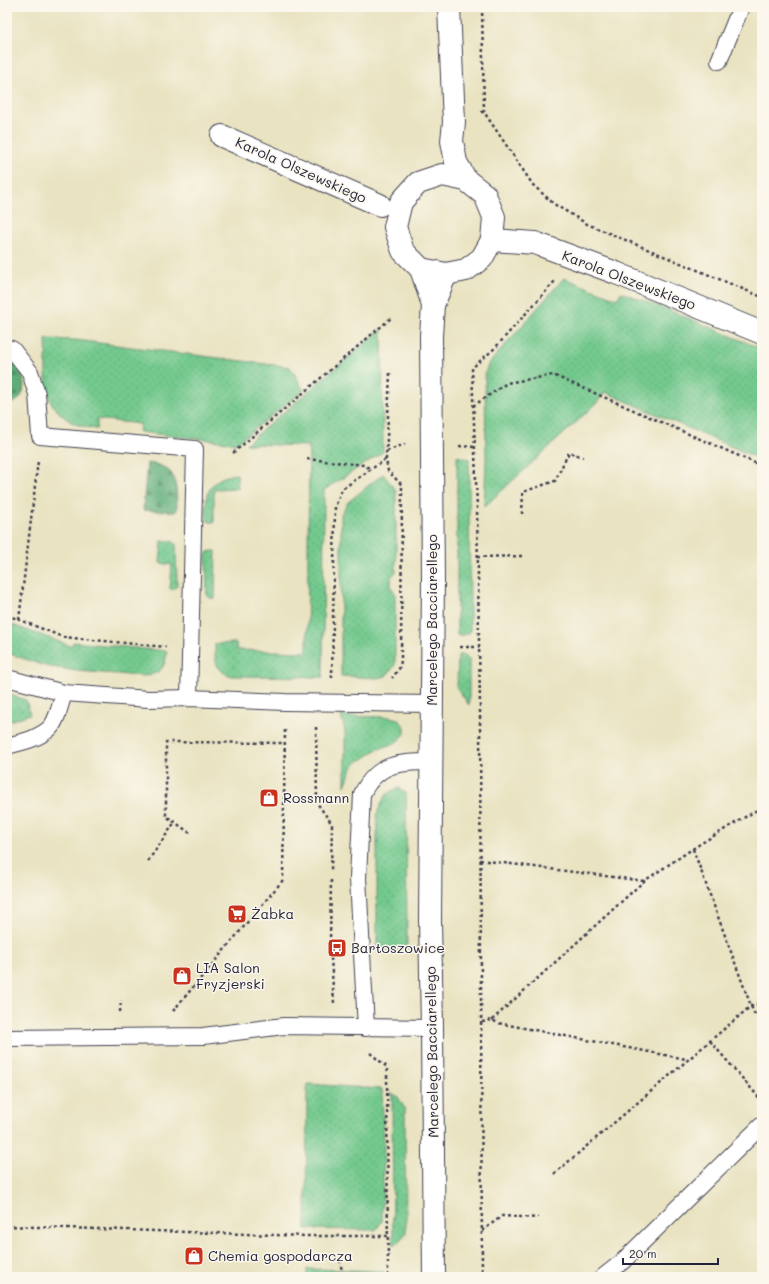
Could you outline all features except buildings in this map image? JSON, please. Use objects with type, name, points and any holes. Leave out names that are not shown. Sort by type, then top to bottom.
[{"type":"street","points":[[442,175],[448,160],[454,122],[449,7]]},
{"type":"street","name":"Karola Olszewskiego","points":[[222,136],[380,205]]},
{"type":"street","points":[[421,269],[446,274],[466,270],[482,258],[492,240],[494,217],[485,195],[466,180],[456,162],[452,141]]},
{"type":"street","points":[[396,227],[401,202],[418,183],[442,175],[466,180]]},
{"type":"street","points":[[401,202],[380,205],[396,227],[403,251],[421,269],[433,305]]},
{"type":"street","points":[[494,217],[535,243]]},
{"type":"street","name":"Karola Olszewskiego","points":[[492,240],[535,243],[616,273],[762,333]]},
{"type":"street","name":"Marcelego Bacciarellego","points":[[434,1277],[430,919],[433,579],[430,336],[433,305],[446,274]]},
{"type":"lane","points":[[719,62],[741,7]]},
{"type":"lane","points":[[7,348],[12,349],[30,372],[36,394],[40,436],[195,449],[189,698]]},
{"type":"lane","points":[[7,678],[64,693],[149,699],[189,698],[285,702],[432,704]]},
{"type":"lane","points":[[7,746],[35,738],[50,727],[58,712],[64,693]]},
{"type":"lane","points":[[366,1028],[358,878],[362,794],[367,783],[375,774],[391,766],[407,762],[431,762]]},
{"type":"lane","points":[[7,1038],[181,1037],[203,1036],[284,1026],[432,1028]]},
{"type":"lane","points":[[603,1277],[622,1262],[762,1125]]},
{"type":"path","points":[[482,7],[484,112],[533,185],[554,204],[587,224],[762,297]]},
{"type":"path","points":[[453,110],[484,112]]},
{"type":"path","points":[[482,1277],[482,1022],[479,647],[478,557],[472,368],[495,348],[562,273],[568,256]]},
{"type":"path","points":[[233,453],[391,318]]},
{"type":"path","points":[[386,681],[392,678],[399,669],[401,661],[402,485],[388,471],[386,459],[390,373]]},
{"type":"path","points":[[473,406],[507,383],[553,375],[762,466]]},
{"type":"path","points":[[19,620],[40,436]]},
{"type":"path","points":[[386,451],[393,450],[406,444]]},
{"type":"path","points":[[456,446],[474,447]]},
{"type":"path","points":[[522,514],[522,492],[555,481],[569,452],[583,457]]},
{"type":"path","points":[[332,683],[335,507],[342,489],[386,459]]},
{"type":"path","points":[[307,460],[364,465],[371,469]]},
{"type":"path","points":[[478,557],[524,556]]},
{"type":"path","points":[[7,615],[63,637],[172,648]]},
{"type":"path","points":[[469,647],[479,647]]},
{"type":"path","points":[[168,1016],[284,880],[285,702]]},
{"type":"path","points":[[316,722],[317,803],[332,824],[330,942],[334,1007]]},
{"type":"path","points":[[190,833],[166,816],[166,742],[285,743]]},
{"type":"path","points":[[482,1022],[492,1020],[644,881],[762,808]]},
{"type":"path","points":[[148,862],[175,822]]},
{"type":"path","points":[[694,849],[751,1006],[754,1013],[762,1022]]},
{"type":"path","points":[[480,860],[644,881]]},
{"type":"path","points":[[554,1174],[686,1059],[710,1041],[751,1006],[762,1003]]},
{"type":"path","points":[[492,1020],[498,1023],[686,1059]]},
{"type":"path","points":[[710,1041],[762,1101]]},
{"type":"path","points":[[388,1091],[388,1277]]},
{"type":"path","points":[[481,1231],[502,1216],[538,1218]]},
{"type":"path","points":[[7,1226],[305,1236],[388,1236]]},
{"type":"path","points":[[340,1260],[342,1272],[346,1277]]},
{"type":"green space","points":[[564,278],[617,299],[621,292],[669,310],[762,349],[762,460],[605,392],[596,404],[484,507],[486,461],[485,373],[488,365]]},
{"type":"green space","points":[[382,329],[383,452],[324,490],[323,677],[232,676],[226,674],[217,664],[215,644],[236,643],[237,650],[307,652],[309,446],[246,444]]},
{"type":"green space","points":[[46,339],[76,340],[290,367],[304,390],[237,443],[139,432],[140,424],[97,419],[97,429],[78,425],[69,420],[54,407],[51,402],[47,393]]},
{"type":"green space","points":[[7,358],[14,363],[21,372],[24,385],[20,398],[12,403],[7,403]]},
{"type":"green space","points":[[457,456],[469,459],[470,632],[464,635],[457,635]]},
{"type":"green space","points":[[147,463],[165,468],[174,478],[177,500],[177,510],[175,512],[143,510]]},
{"type":"green space","points":[[237,474],[238,488],[214,489],[214,522],[209,522],[206,517],[208,493],[214,483],[218,480]]},
{"type":"green space","points":[[383,474],[396,490],[396,572],[391,577],[391,587],[395,593],[395,665],[386,676],[377,678],[341,676],[341,514],[348,502]]},
{"type":"green space","points":[[162,541],[172,541],[176,544],[177,586],[174,589],[170,589],[172,565],[160,563]]},
{"type":"green space","points":[[216,551],[215,598],[210,598],[207,595],[206,555],[208,552]]},
{"type":"green space","points":[[7,623],[71,646],[73,642],[167,651],[165,662],[161,670],[158,672],[142,676],[77,671],[45,666],[7,653]]},
{"type":"green space","points":[[458,655],[465,655],[469,659],[469,705],[457,688]]},
{"type":"green space","points":[[7,694],[26,700],[30,714],[7,722]]},
{"type":"green space","points":[[341,716],[390,717],[398,719],[405,727],[405,734],[395,743],[376,750],[358,762],[352,768],[345,786],[345,731]]},
{"type":"green space","points":[[399,788],[406,793],[407,949],[377,950],[377,814],[382,801],[387,794],[394,789]]},
{"type":"green space","points":[[307,1084],[382,1089],[384,1143],[382,1221],[376,1230],[306,1229]]},
{"type":"green space","points":[[392,1093],[398,1097],[405,1109],[406,1233],[399,1243],[393,1245]]},
{"type":"green space","points":[[307,1269],[383,1271],[383,1277],[307,1277]]},
{"type":"place","name":"Rossmann","points":[[269,798]]},
{"type":"place","name":"Żabka","points":[[237,914]]},
{"type":"place","name":"Bartoszowice","points":[[337,948]]},
{"type":"place","name":"LIA Salon Fryzjerski","points":[[182,976]]},
{"type":"place","name":"Chemia gospodarcza","points":[[194,1256]]}]
